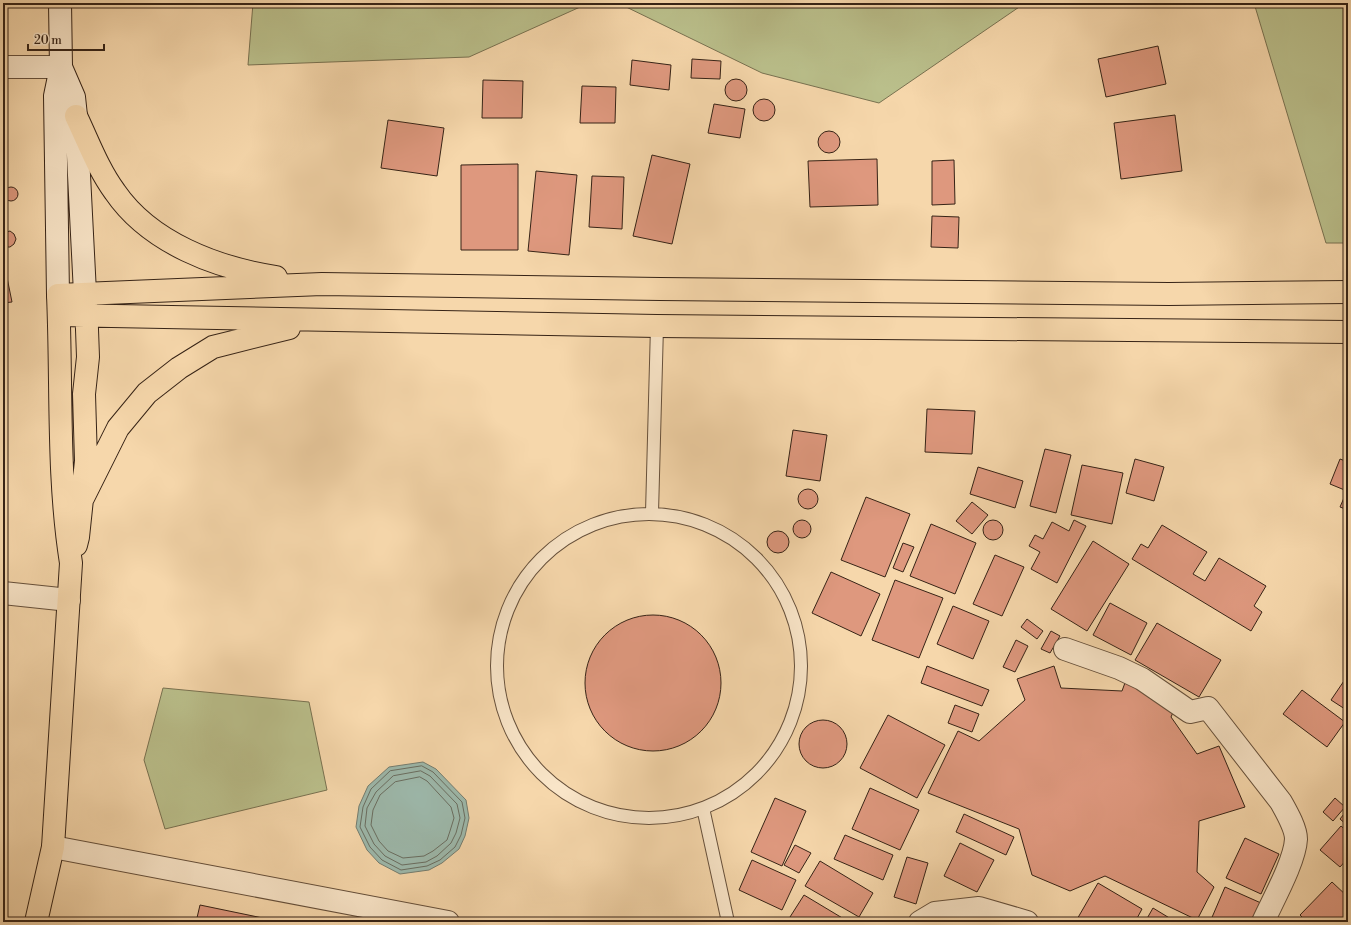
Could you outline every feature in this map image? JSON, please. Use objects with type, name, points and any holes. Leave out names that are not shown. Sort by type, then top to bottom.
[{"type":"main road","points":[[76,116],[101,169],[115,193],[135,216],[160,236],[182,249],[232,268],[259,275],[322,284]]},
{"type":"main road","points":[[59,305],[85,293],[322,284],[1169,294],[1348,292]]},
{"type":"main road","points":[[71,563],[78,537],[86,462],[84,394],[88,358],[85,293]]},
{"type":"main road","points":[[59,305],[86,316],[657,326],[1348,332]]},
{"type":"main road","points":[[36,922],[53,847],[71,563],[67,537],[62,464],[59,305]]},
{"type":"main road","points":[[83,498],[118,428],[147,393],[179,368],[213,347],[261,334],[324,320]]},
{"type":"street","points":[[59,305],[55,96],[61,67],[60,3]]},
{"type":"street","points":[[3,67],[61,67]]},
{"type":"street","points":[[61,67],[74,97],[85,293]]},
{"type":"street","points":[[3,593],[69,600]]},
{"type":"street","points":[[1064,649],[1119,668],[1142,680],[1190,712],[1208,708],[1281,802],[1289,816],[1296,838],[1292,858],[1263,922]]},
{"type":"street","points":[[53,847],[448,922]]},
{"type":"street","points":[[920,922],[935,913],[979,908],[1027,922]]},
{"type":"lane","points":[[652,513],[657,326]]},
{"type":"lane","points":[[652,513],[690,518],[725,533],[755,556],[779,586],[794,620],[801,658],[798,696],[786,732],[764,764],[736,790],[703,808],[662,818],[621,816],[582,803],[548,781],[521,750],[503,712],[496,672],[500,631],[515,592],[540,559],[573,534],[611,518],[652,513]]},
{"type":"lane","points":[[703,808],[728,922]]},
{"type":"green space","points":[[253,3],[589,3],[469,57],[248,65]]},
{"type":"green space","points":[[618,3],[1025,3],[879,103],[762,73]]},
{"type":"green space","points":[[1254,3],[1348,3],[1348,243],[1326,243]]},
{"type":"green space","points":[[163,688],[309,702],[327,790],[165,829],[144,760]]},
{"type":"water","points":[[423,762],[436,769],[466,800],[469,818],[465,836],[459,849],[442,863],[429,870],[400,874],[379,863],[367,850],[356,827],[359,806],[368,786],[389,767]]},
{"type":"building","points":[[1158,46],[1166,84],[1106,97],[1098,59]]},
{"type":"building","points":[[692,59],[721,61],[720,79],[691,78]]},
{"type":"building","points":[[632,60],[671,65],[669,90],[630,85]]},
{"type":"building","points":[[736,79],[744,82],[747,90],[744,98],[736,101],[728,98],[725,90],[728,82]]},
{"type":"building","points":[[483,80],[523,81],[522,118],[482,118]]},
{"type":"building","points":[[582,86],[616,87],[615,123],[580,123]]},
{"type":"building","points":[[764,99],[772,102],[775,110],[772,118],[764,121],[756,118],[753,110],[756,102]]},
{"type":"building","points":[[714,104],[745,109],[740,138],[708,133]]},
{"type":"building","points":[[1175,115],[1182,171],[1121,179],[1114,123]]},
{"type":"building","points":[[388,120],[444,128],[437,176],[381,168]]},
{"type":"building","points":[[829,131],[837,134],[840,142],[837,150],[829,153],[821,150],[818,142],[821,134]]},
{"type":"building","points":[[652,155],[690,164],[672,244],[633,236]]},
{"type":"building","points":[[877,159],[878,205],[810,207],[808,161]]},
{"type":"building","points":[[954,160],[955,204],[932,205],[932,161]]},
{"type":"building","points":[[518,164],[518,250],[461,250],[461,165]]},
{"type":"building","points":[[536,171],[577,175],[569,255],[528,251]]},
{"type":"building","points":[[592,176],[624,177],[622,229],[589,227]]},
{"type":"building","points":[[8,187],[14,187],[18,191],[18,197],[14,201],[8,201],[4,197],[4,191]]},
{"type":"building","points":[[932,216],[959,217],[958,248],[931,247]]},
{"type":"building","points":[[10,231],[14,234],[16,239],[14,244],[10,247],[5,247],[3,245],[3,233]]},
{"type":"building","points":[[3,258],[12,302],[3,303]]},
{"type":"building","points":[[927,409],[975,411],[972,454],[925,452]]},
{"type":"building","points":[[793,430],[827,435],[820,481],[786,476]]},
{"type":"building","points":[[1045,449],[1071,455],[1056,513],[1030,506]]},
{"type":"building","points":[[1135,459],[1164,467],[1154,501],[1126,493]]},
{"type":"building","points":[[1340,459],[1348,462],[1348,510],[1340,507],[1347,491],[1330,484]]},
{"type":"building","points":[[1082,465],[1123,473],[1112,524],[1071,515]]},
{"type":"building","points":[[978,467],[1023,481],[1015,508],[970,494]]},
{"type":"building","points":[[804,489],[812,489],[818,495],[818,503],[812,509],[804,509],[798,503],[798,495]]},
{"type":"building","points":[[866,497],[910,514],[885,577],[841,560]]},
{"type":"building","points":[[972,502],[988,515],[972,534],[956,521]]},
{"type":"building","points":[[802,520],[808,523],[811,529],[808,535],[802,538],[796,535],[793,529],[796,523]]},
{"type":"building","points":[[993,520],[1000,523],[1003,530],[1000,537],[993,540],[986,537],[983,530],[986,523]]},
{"type":"building","points":[[1074,520],[1086,526],[1057,583],[1031,569],[1040,552],[1029,546],[1035,535],[1043,539],[1052,522],[1069,531]]},
{"type":"building","points":[[931,524],[976,543],[955,594],[910,576]]},
{"type":"building","points":[[1162,525],[1207,552],[1193,574],[1205,581],[1219,558],[1266,586],[1254,606],[1262,612],[1251,631],[1132,559],[1141,544],[1148,548]]},
{"type":"building","points":[[774,531],[782,531],[789,538],[789,546],[782,553],[774,553],[767,546],[767,538]]},
{"type":"building","points":[[1093,541],[1129,564],[1087,631],[1051,609]]},
{"type":"building","points":[[903,543],[914,547],[903,572],[893,568]]},
{"type":"building","points":[[995,555],[1024,567],[1002,616],[973,604]]},
{"type":"building","points":[[831,572],[880,594],[861,636],[812,613]]},
{"type":"building","points":[[895,580],[943,598],[919,658],[872,640]]},
{"type":"building","points":[[1110,603],[1147,623],[1131,655],[1093,635]]},
{"type":"building","points":[[953,606],[989,621],[973,659],[937,644]]},
{"type":"building","points":[[646,615],[660,615],[679,620],[691,626],[706,640],[716,657],[720,670],[720,696],[716,709],[710,721],[696,736],[691,740],[673,748],[660,751],[646,751],[627,746],[615,740],[600,726],[596,721],[588,703],[585,690],[585,676],[590,657],[596,645],[610,630],[615,626],[633,618]]},
{"type":"building","points":[[1027,619],[1043,631],[1037,639],[1021,627]]},
{"type":"building","points":[[1157,623],[1221,660],[1199,697],[1135,660]]},
{"type":"building","points":[[1051,631],[1060,636],[1050,653],[1041,649]]},
{"type":"building","points":[[1016,640],[1028,646],[1015,672],[1003,667]]},
{"type":"building","points":[[927,666],[989,690],[982,706],[921,683]]},
{"type":"building","points":[[1054,666],[1061,688],[1122,691],[1126,680],[1175,708],[1171,717],[1197,754],[1219,746],[1245,807],[1199,821],[1197,872],[1214,887],[1197,920],[1105,876],[1070,891],[1032,875],[1019,829],[928,793],[958,731],[979,741],[1025,700],[1017,679]]},
{"type":"building","points":[[1348,675],[1348,711],[1331,700]]},
{"type":"building","points":[[1302,690],[1345,722],[1327,747],[1283,714]]},
{"type":"building","points":[[955,705],[979,714],[972,732],[948,723]]},
{"type":"building","points":[[888,715],[945,745],[917,798],[860,768]]},
{"type":"building","points":[[818,720],[828,720],[840,727],[847,739],[847,749],[840,761],[828,768],[818,768],[810,764],[803,757],[799,749],[799,739],[803,731],[810,724]]},
{"type":"building","points":[[870,788],[919,810],[900,850],[852,829]]},
{"type":"building","points":[[775,798],[806,811],[782,866],[751,852]]},
{"type":"building","points":[[1335,798],[1345,807],[1333,821],[1323,812]]},
{"type":"building","points":[[1348,809],[1348,826],[1340,819]]},
{"type":"building","points":[[964,814],[1014,837],[1006,855],[956,832]]},
{"type":"building","points":[[1341,826],[1348,832],[1348,858],[1340,867],[1320,850]]},
{"type":"building","points":[[845,835],[893,855],[883,880],[834,859]]},
{"type":"building","points":[[1245,838],[1279,854],[1261,894],[1226,878]]},
{"type":"building","points":[[960,843],[994,860],[977,892],[944,876]]},
{"type":"building","points":[[795,845],[811,853],[799,873],[784,865]]},
{"type":"building","points":[[907,857],[928,863],[916,904],[894,897]]},
{"type":"building","points":[[752,860],[796,880],[782,910],[739,890]]},
{"type":"building","points":[[820,861],[873,893],[859,917],[805,886]]},
{"type":"building","points":[[1332,882],[1348,897],[1348,922],[1307,922],[1300,915]]},
{"type":"building","points":[[1098,883],[1142,909],[1135,922],[1076,921]]},
{"type":"building","points":[[1225,887],[1261,903],[1253,922],[1210,922]]},
{"type":"building","points":[[804,895],[849,922],[798,922],[790,917]]},
{"type":"building","points":[[200,905],[282,922],[196,922]]},
{"type":"building","points":[[1153,908],[1176,922],[1145,922]]}]
